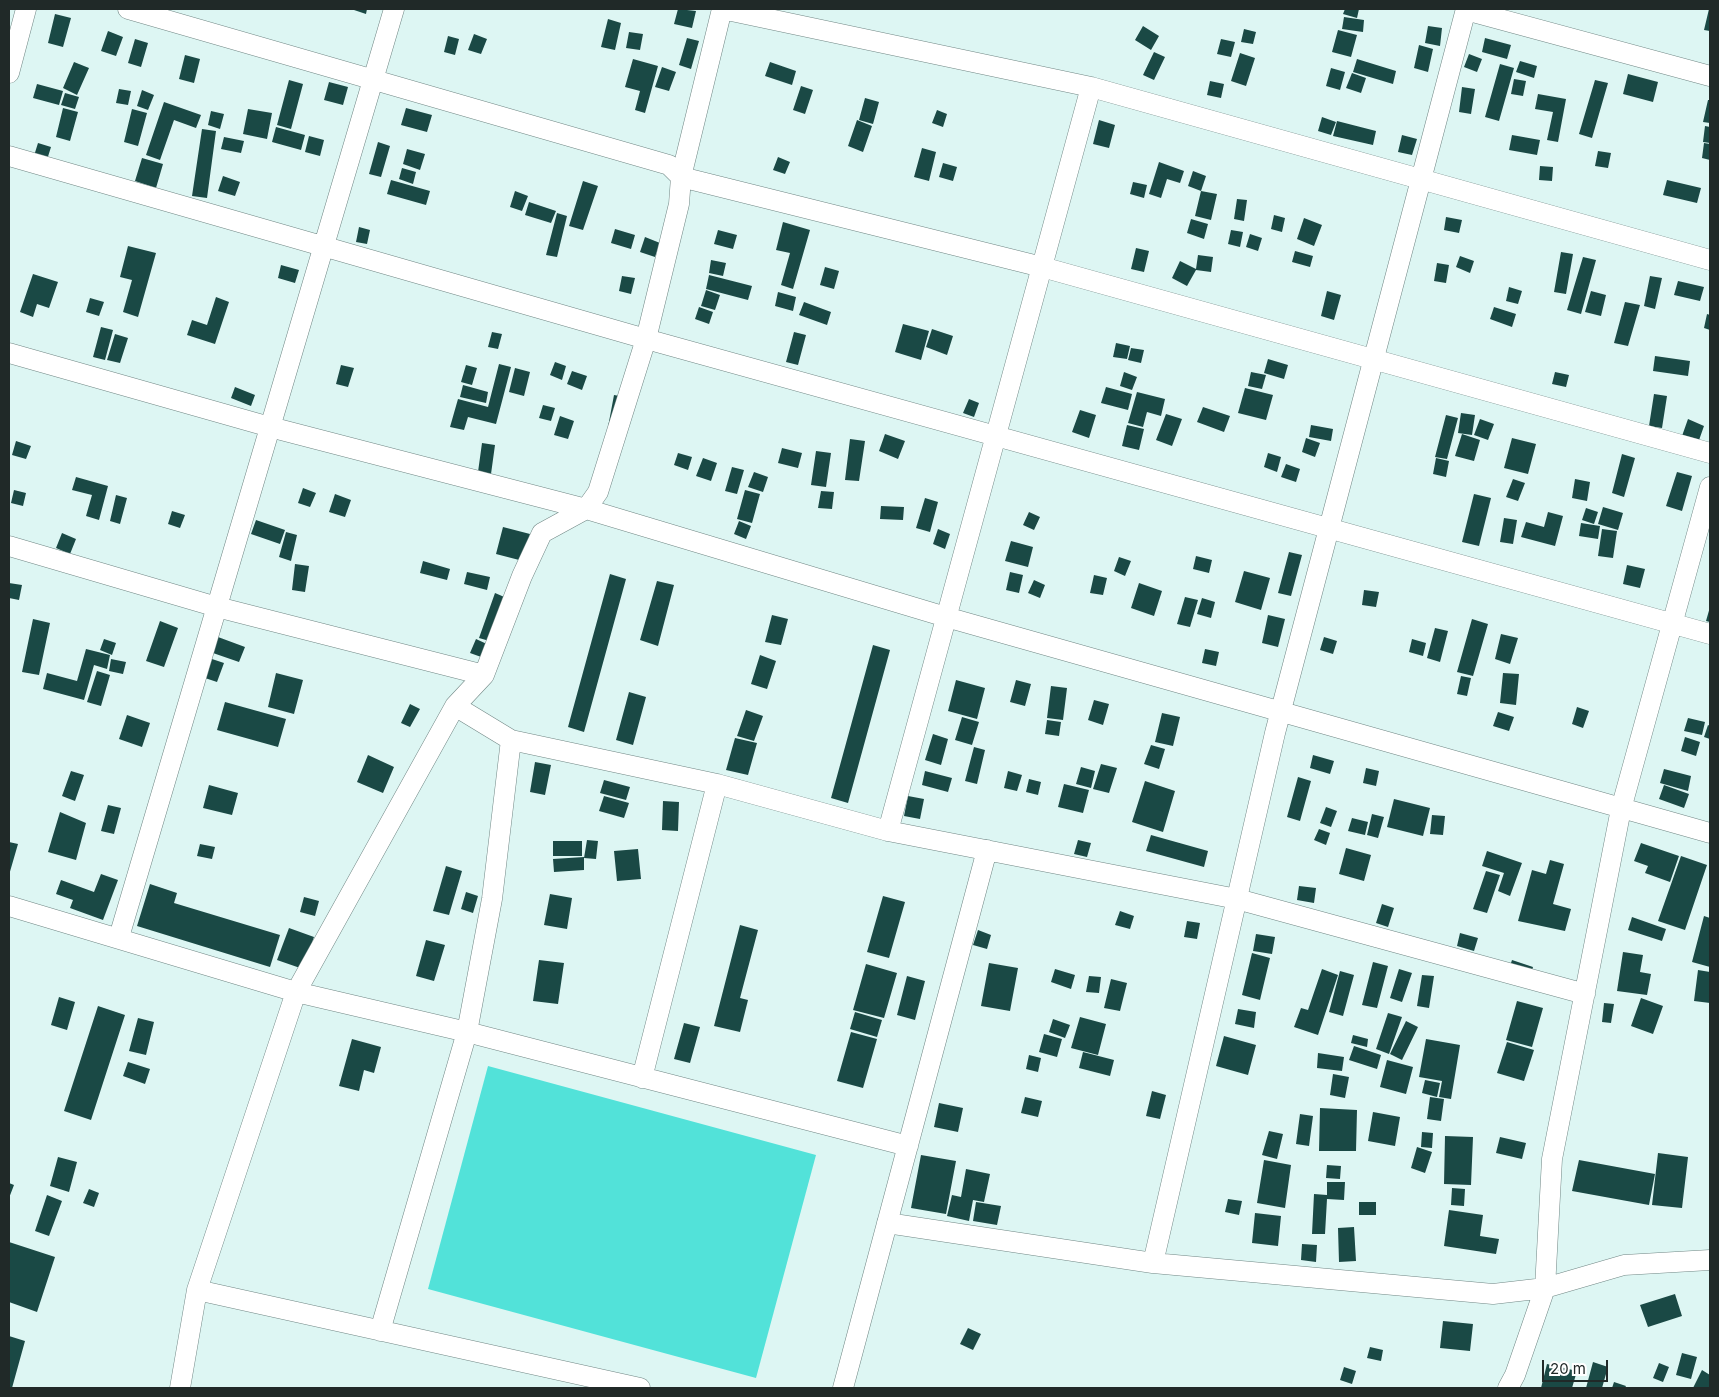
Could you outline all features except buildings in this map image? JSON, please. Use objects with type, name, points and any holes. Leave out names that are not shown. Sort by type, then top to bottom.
[{"type":"street","points":[[9,73],[26,9]]},
{"type":"street","points":[[128,9],[669,164],[681,177],[1042,267],[1710,453]]},
{"type":"street","points":[[119,937],[394,9]]},
{"type":"street","points":[[180,1388],[197,1290],[296,992],[455,706],[484,675],[522,576],[542,533],[586,509],[598,492],[646,339],[680,204],[681,177],[722,9],[1091,87],[1710,260]]},
{"type":"street","points":[[1154,1263],[1281,712],[1466,10],[1710,76]]},
{"type":"street","points":[[888,831],[1091,87]]},
{"type":"street","points":[[9,156],[646,339],[1710,634]]},
{"type":"street","points":[[9,353],[270,427],[586,509],[946,617],[1710,833]]},
{"type":"street","points":[[1508,1388],[1515,1375],[1545,1288],[1552,1159],[1621,809],[1710,487]]},
{"type":"street","points":[[9,546],[217,607],[484,675]]},
{"type":"street","points":[[455,706],[511,740],[717,784],[888,831],[1237,899],[1585,994]]},
{"type":"street","points":[[380,1331],[467,1032],[492,899],[511,740]]},
{"type":"street","points":[[642,1078],[717,784]]},
{"type":"street","points":[[843,1388],[987,850]]},
{"type":"street","points":[[9,906],[119,937],[296,992],[467,1032],[908,1146]]},
{"type":"street","points":[[887,1223],[1154,1263],[1493,1294],[1545,1288],[1624,1265],[1710,1260]]},
{"type":"street","points":[[197,1290],[640,1388]]},
{"type":"shaded area","points":[[488,1066],[816,1155],[756,1378],[428,1289]]}]
